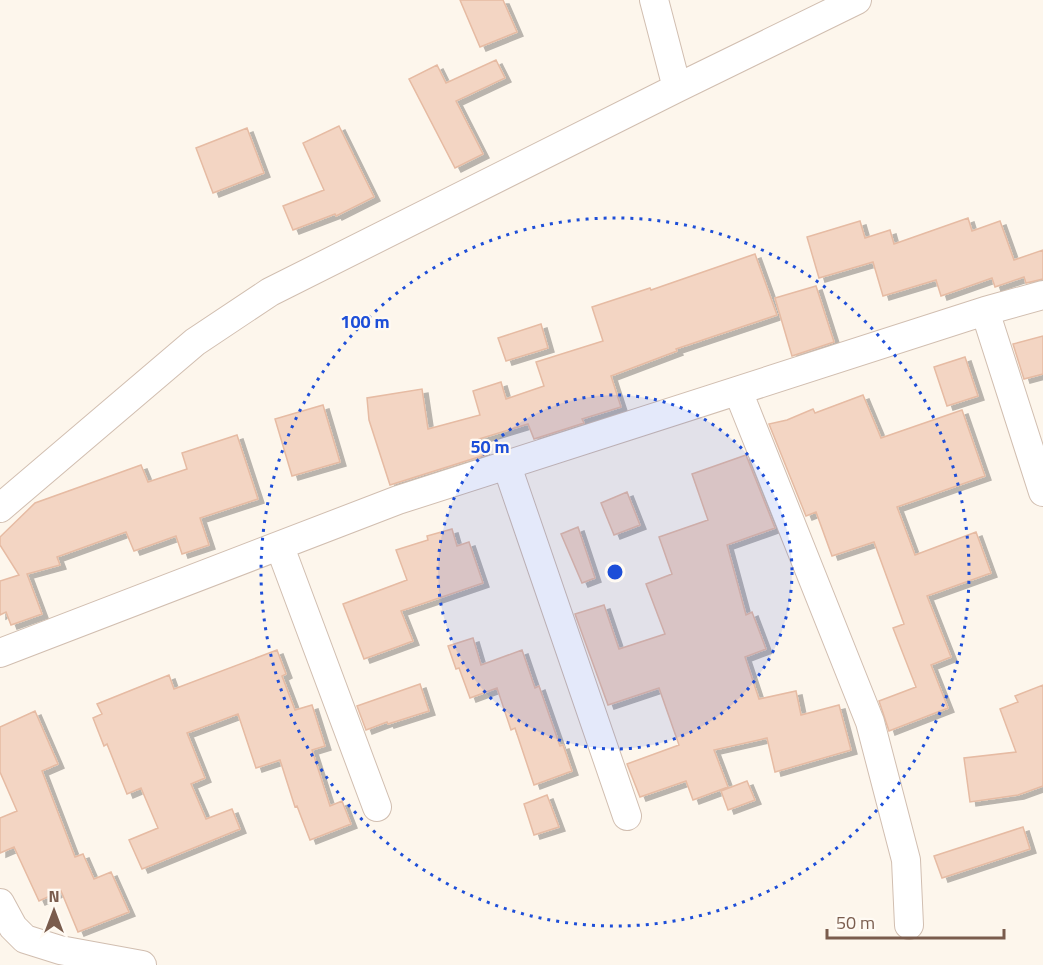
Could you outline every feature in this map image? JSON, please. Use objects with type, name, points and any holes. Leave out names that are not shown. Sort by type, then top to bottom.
[{"type":"street","points":[[654,0],[676,88]]},
{"type":"street","points":[[0,508],[195,342],[270,292],[676,88],[857,0]]},
{"type":"street","points":[[0,653],[398,500],[984,311],[1043,295]]},
{"type":"street","points":[[984,311],[1043,492]]},
{"type":"street","points":[[738,391],[870,722],[906,860],[909,924]]},
{"type":"street","points":[[507,466],[627,816]]},
{"type":"street","points":[[280,547],[376,807]]},
{"type":"street","points":[[0,903],[13,927],[25,939],[60,950],[142,965]]},
{"type":"building","points":[[460,0],[503,0],[517,32],[480,47]]},
{"type":"building","points":[[496,60],[505,78],[456,101],[483,154],[455,168],[409,79],[437,65],[446,83]]},
{"type":"building","points":[[339,126],[374,197],[336,216],[335,214],[293,230],[283,206],[324,190],[303,143]]},
{"type":"building","points":[[247,128],[264,173],[213,193],[196,148]]},
{"type":"building","points":[[968,218],[972,231],[1000,221],[1014,260],[1043,250],[1043,279],[1026,283],[1024,277],[995,287],[992,278],[941,296],[936,280],[883,296],[873,262],[819,278],[807,237],[860,221],[865,238],[890,230],[894,244]]},
{"type":"building","points":[[755,254],[777,315],[676,349],[677,351],[611,376],[621,407],[582,419],[584,423],[534,439],[528,424],[479,439],[485,455],[390,485],[369,420],[367,398],[422,389],[428,429],[480,415],[473,391],[501,382],[506,399],[544,386],[536,362],[603,341],[592,307],[650,288],[651,290]]},
{"type":"building","points":[[816,286],[834,342],[792,356],[775,298]]},
{"type":"building","points":[[541,324],[548,348],[506,361],[498,338]]},
{"type":"building","points":[[1043,336],[1043,374],[1024,379],[1013,344]]},
{"type":"building","points":[[965,357],[978,396],[947,406],[934,367]]},
{"type":"building","points":[[863,395],[881,438],[962,410],[985,476],[897,507],[915,555],[976,532],[991,573],[927,596],[951,657],[931,665],[948,708],[889,731],[879,701],[916,687],[893,628],[904,624],[874,542],[832,556],[816,512],[806,516],[769,424],[787,420],[813,409],[815,413]]},
{"type":"building","points":[[323,405],[340,462],[292,476],[275,419]]},
{"type":"building","points":[[237,435],[258,499],[200,518],[209,545],[182,554],[176,536],[134,551],[126,532],[57,557],[60,565],[27,574],[42,614],[11,625],[6,612],[0,615],[0,581],[19,575],[0,545],[0,537],[35,503],[141,465],[148,482],[187,469],[182,453]]},
{"type":"building","points":[[746,455],[775,528],[727,545],[746,615],[752,612],[766,649],[745,657],[759,699],[796,691],[801,715],[839,705],[851,750],[775,772],[767,738],[714,750],[728,787],[693,800],[686,781],[640,797],[627,764],[679,745],[659,688],[608,705],[575,614],[604,605],[619,649],[665,634],[646,584],[672,574],[659,537],[708,520],[692,474]]},
{"type":"building","points":[[627,492],[640,525],[614,535],[601,503]]},
{"type":"building","points":[[578,527],[595,578],[582,583],[561,534]]},
{"type":"building","points":[[452,529],[457,546],[469,542],[483,583],[401,611],[413,641],[364,659],[343,604],[407,580],[396,550],[428,540],[427,536]]},
{"type":"building","points":[[473,638],[481,665],[522,650],[535,688],[539,686],[560,746],[563,745],[572,771],[534,785],[515,728],[511,730],[497,688],[470,698],[459,668],[456,669],[448,646]]},
{"type":"building","points":[[277,650],[286,674],[282,676],[295,710],[312,705],[325,746],[312,750],[330,806],[342,801],[351,824],[310,840],[297,806],[295,807],[280,760],[256,768],[238,714],[187,733],[205,778],[191,784],[206,819],[232,809],[240,829],[142,869],[129,840],[158,828],[141,788],[127,794],[107,744],[104,746],[93,718],[102,714],[97,704],[169,675],[174,689]]},
{"type":"building","points":[[420,684],[429,711],[366,730],[357,706]]},
{"type":"building","points":[[1043,685],[1043,786],[1018,795],[970,802],[964,758],[1016,752],[1000,709],[1018,702],[1015,696]]},
{"type":"building","points":[[35,711],[58,764],[42,771],[75,857],[83,854],[94,879],[111,872],[129,912],[78,932],[61,891],[39,901],[14,847],[0,853],[0,818],[17,811],[0,772],[0,727]]},
{"type":"building","points":[[747,781],[755,800],[728,810],[721,791]]},
{"type":"building","points":[[547,795],[559,827],[534,835],[524,804]]},
{"type":"building","points":[[1023,827],[1030,849],[942,878],[934,856]]}]
